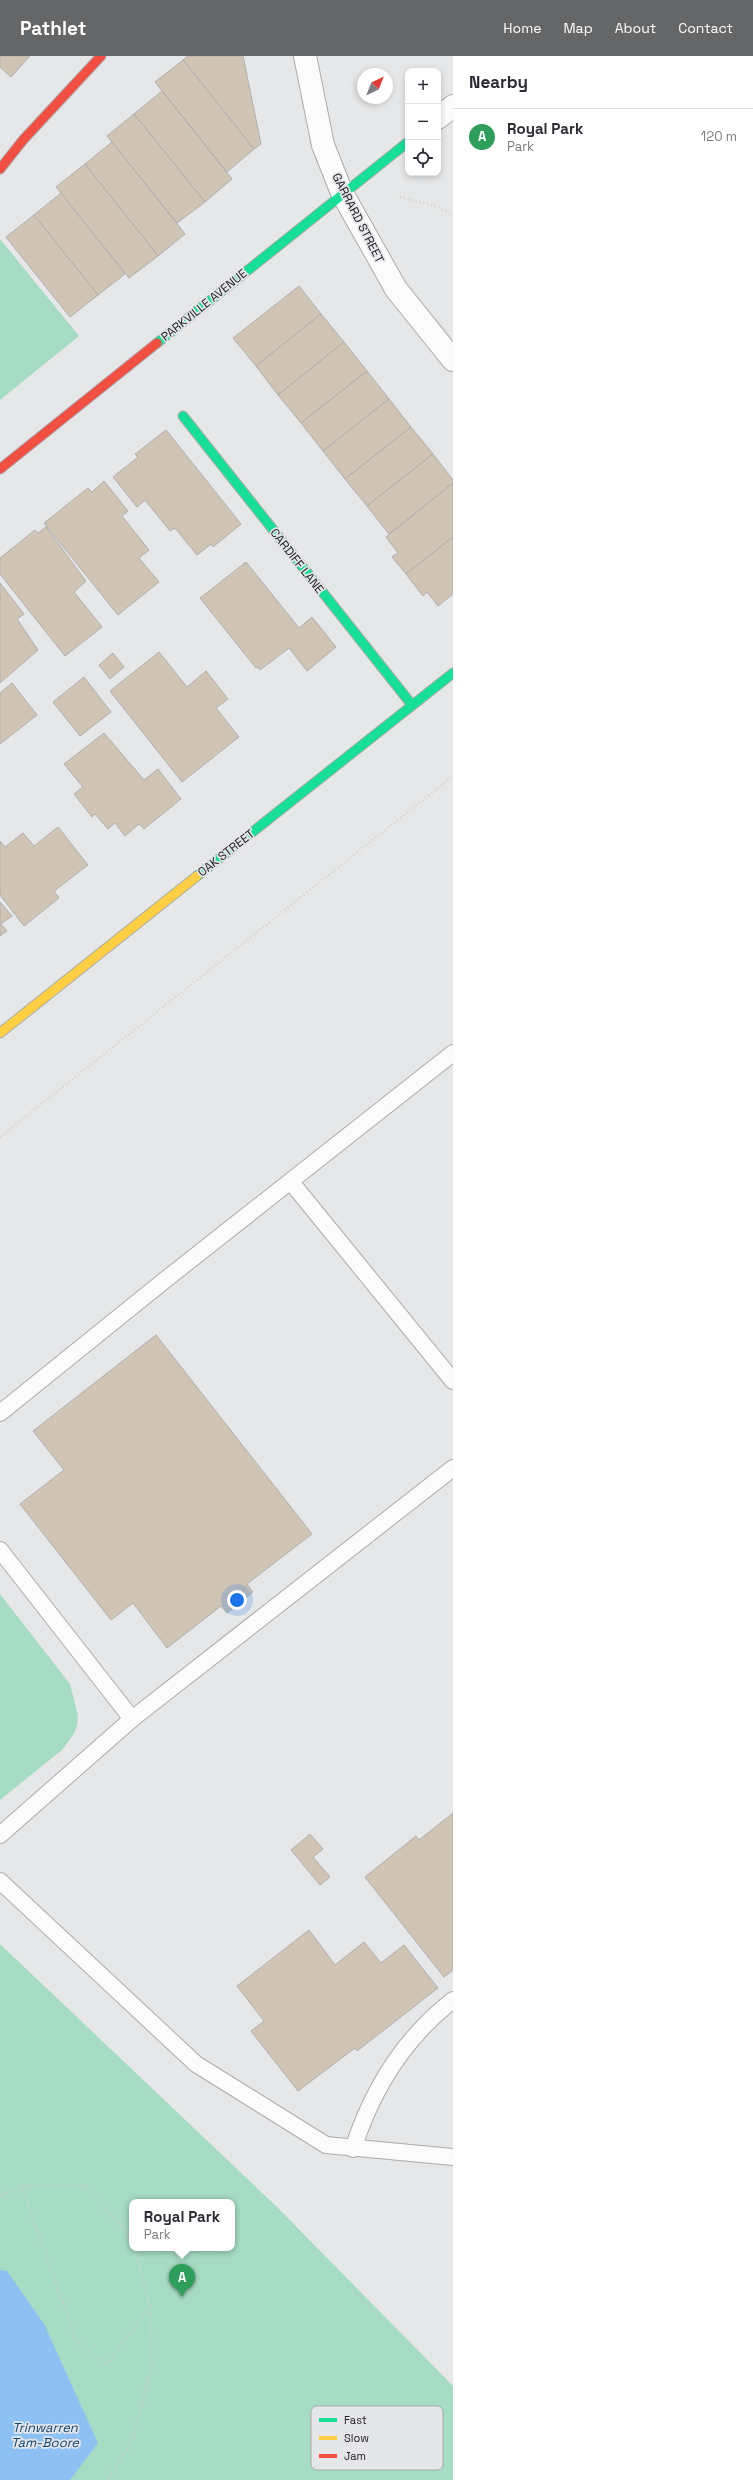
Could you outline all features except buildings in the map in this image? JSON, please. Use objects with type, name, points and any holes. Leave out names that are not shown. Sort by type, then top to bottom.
[{"type":"street","points":[[0,169],[23,140],[101,56]]},
{"type":"street","name":"GARRARD STREET","points":[[305,56],[323,145],[342,193],[396,289],[453,360]]},
{"type":"street","points":[[441,116],[453,106]]},
{"type":"street","name":"PARKVILLE AVENUE","points":[[0,469],[342,193],[405,144]]},
{"type":"street","name":"CARDIFF LANE","points":[[182,416],[412,705]]},
{"type":"street","name":"OAK STREET","points":[[0,1033],[453,673]]},
{"type":"lane","points":[[0,1413],[165,1280],[453,1053]]},
{"type":"lane","points":[[291,1182],[453,1381]]},
{"type":"lane","points":[[0,1835],[132,1719],[453,1468]]},
{"type":"lane","points":[[0,1550],[132,1719]]},
{"type":"lane","points":[[0,1881],[196,2064],[326,2145],[353,2149],[453,2158]]},
{"type":"lane","points":[[353,2149],[365,2114],[390,2067],[432,2016],[453,2000]]},
{"type":"path","points":[[400,197],[435,206],[453,215]]},
{"type":"path","points":[[0,1137],[453,776]]},
{"type":"path","points":[[0,2196],[22,2186],[85,2186],[129,2235]]},
{"type":"path","points":[[22,2186],[76,2340],[106,2365],[150,2306]]},
{"type":"path","points":[[108,2480],[133,2438],[152,2365],[150,2306],[136,2251]]},
{"type":"green space","points":[[0,239],[79,336],[0,400]]},
{"type":"green space","points":[[0,1594],[70,1684],[78,1716],[77,1726],[73,1735],[62,1750],[0,1800]]},
{"type":"green space","points":[[0,1944],[277,2207],[453,2386],[453,2480],[0,2480]]},
{"type":"water","name":"Trinwarren Tam-Boore","points":[[0,2270],[7,2271],[44,2324],[98,2443],[70,2480],[0,2480]]},
{"type":"traffic: fast","points":[[157,343],[405,144]]},
{"type":"traffic: fast","points":[[183,416],[412,705]]},
{"type":"traffic: fast","points":[[197,876],[453,673]]},
{"type":"traffic: slow","points":[[0,1033],[197,876]]},
{"type":"traffic: jam","points":[[0,169],[23,140],[101,56]]},
{"type":"traffic: jam","points":[[0,469],[157,343]]},
{"type":"place","name":"Royal Park","points":[[182,2297]]}]
